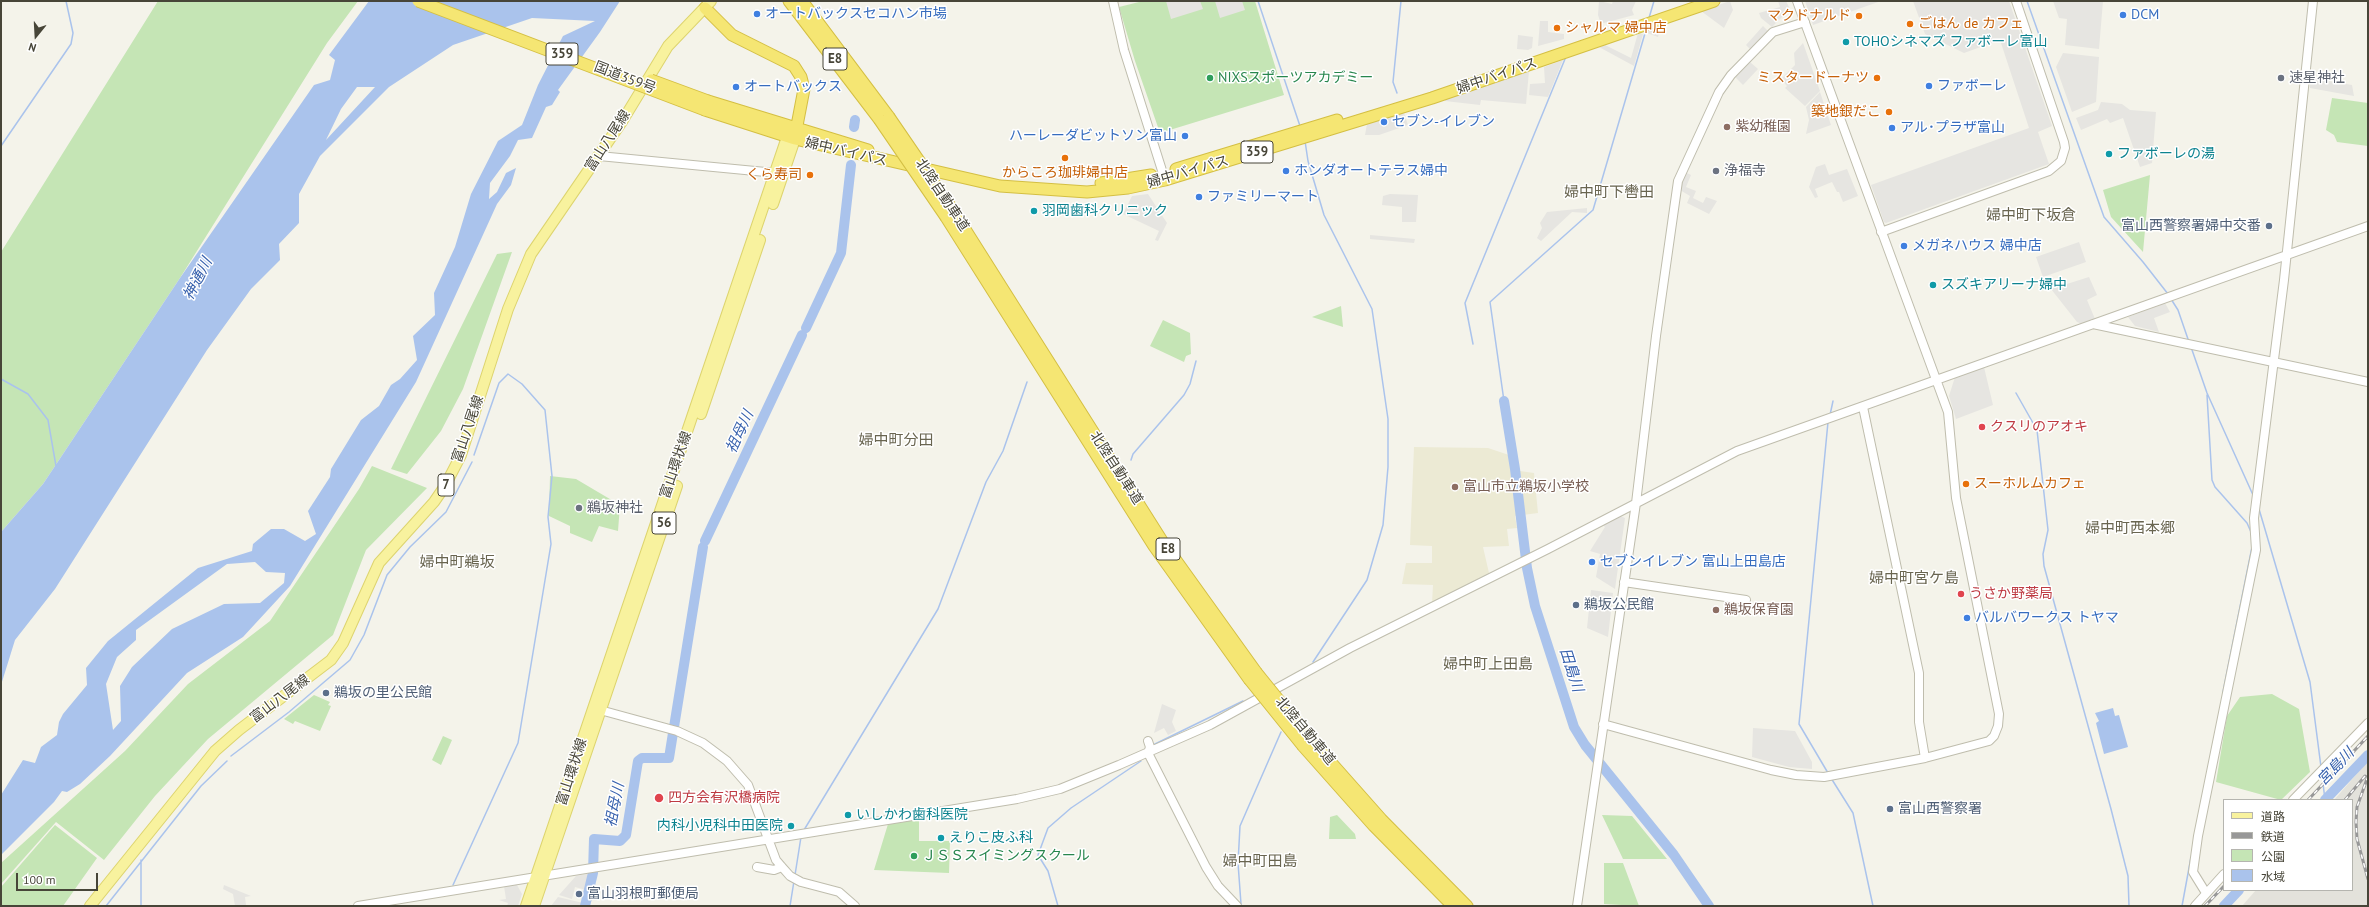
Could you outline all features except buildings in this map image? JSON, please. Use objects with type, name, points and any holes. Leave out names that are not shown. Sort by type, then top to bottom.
[{"type":"highway","name":"国道359号","points":[[418,1],[706,106],[793,131]]},
{"type":"highway","name":"国道359号","points":[[438,1],[706,106]]},
{"type":"highway","name":"北陸自動車道","points":[[789,1],[884,118]]},
{"type":"highway","name":"北陸自動車道","points":[[802,1],[950,214],[987,271],[1000,284],[1073,402],[1186,577],[1253,675]]},
{"type":"highway","name":"婦中バイパス","points":[[1164,176],[1433,92],[1695,1]]},
{"type":"highway","name":"婦中バイパス","points":[[793,131],[894,158],[1000,181],[1086,184],[1164,176],[1432,98],[1714,1]]},
{"type":"highway","points":[[708,4],[732,35],[794,66],[801,77],[804,89],[793,131]]},
{"type":"highway","name":"北陸自動車道","points":[[987,271],[996,295],[1068,412],[1184,590],[1307,743],[1409,862],[1453,906]]},
{"type":"highway","name":"北陸自動車道","points":[[1307,743],[1441,881],[1468,906]]},
{"type":"main road","name":"富山八尾線","points":[[90,906],[215,751],[238,730],[331,660],[343,642],[379,563],[434,502],[445,486],[466,440],[510,302],[531,254],[599,156],[668,46],[708,4]]},
{"type":"main road","name":"富山環状線","points":[[534,906],[540,878],[776,173],[793,131]]},
{"type":"main road","name":"富山環状線","points":[[526,906],[540,878],[600,710],[793,131]]},
{"type":"street","points":[[1113,1],[1124,50],[1164,176]]},
{"type":"street","points":[[1602,724],[1796,775],[1834,776],[1925,758],[1989,741],[1996,731],[1998,714],[1956,498],[1949,420],[1798,1]]},
{"type":"street","points":[[1881,232],[2049,171],[2061,161],[2065,148],[2064,142],[2016,1]]},
{"type":"street","points":[[2206,893],[2193,872],[2198,836],[2256,550],[2254,518],[2274,362],[2313,1]]},
{"type":"street","points":[[1577,906],[1602,724],[1636,503],[1656,336],[1678,181],[1719,92],[1732,75],[1773,32],[1805,22]]},
{"type":"street","points":[[599,156],[776,173]]},
{"type":"street","points":[[358,906],[540,878],[1017,799],[1060,789],[1148,753],[1210,725],[1350,648],[1526,560],[1737,451],[2368,226]]},
{"type":"street","points":[[2092,324],[2368,382]]},
{"type":"street","points":[[1863,407],[1919,673],[1919,722],[1925,758]]},
{"type":"street","points":[[1624,582],[1746,600]]},
{"type":"street","points":[[600,710],[677,731],[703,743],[727,761],[748,785],[770,840],[776,860],[782,867],[790,876],[801,882],[839,892],[855,906]]},
{"type":"street","points":[[2295,799],[2368,723]]},
{"type":"street","points":[[1148,741],[1150,747],[1148,753],[1206,866],[1218,886],[1237,906]]},
{"type":"street","points":[[758,867],[774,870],[782,867]]},
{"type":"street","points":[[2194,906],[2223,875]]},
{"type":"shaded area","points":[[1166,1],[1200,1],[1203,9],[1171,19]]},
{"type":"shaded area","points":[[1215,1],[1242,1],[1245,10],[1220,18]]},
{"type":"shaded area","points":[[1599,1],[1612,4],[1613,1],[1636,1],[1632,10],[1634,15],[1604,23],[1600,21],[1598,15]]},
{"type":"shaded area","points":[[1730,1],[1733,10],[1724,28],[1701,11]]},
{"type":"shaded area","points":[[1778,1],[1786,1],[1790,9],[1772,27],[1761,18],[1759,13],[1780,7]]},
{"type":"shaded area","points":[[1805,1],[1881,1],[1813,25]]},
{"type":"shaded area","points":[[1913,1],[2009,1],[2052,126],[2038,132],[2049,164],[1886,223],[1884,222],[1871,185],[2029,128],[2000,40],[1964,53],[1925,34]]},
{"type":"shaded area","points":[[2053,1],[2103,1],[2099,49],[2065,45],[2067,19],[2059,18]]},
{"type":"shaded area","points":[[1540,21],[1548,21],[1548,32],[1564,34],[1564,39],[1538,46]]},
{"type":"shaded area","points":[[1661,25],[1658,37],[1647,33],[1648,29]]},
{"type":"shaded area","points":[[1763,26],[1768,31],[1751,50],[1746,45]]},
{"type":"shaded area","points":[[1638,33],[1643,34],[1634,66],[1599,47],[1605,45],[1631,58]]},
{"type":"shaded area","points":[[1518,35],[1533,37],[1532,48],[1528,50],[1517,49]]},
{"type":"shaded area","points":[[1803,43],[1820,91],[1805,106],[1785,88],[1787,86],[1781,79],[1795,65],[1794,53]]},
{"type":"shaded area","points":[[2063,53],[2099,57],[2096,102],[2072,112],[2056,67]]},
{"type":"shaded area","points":[[1563,60],[1548,97],[1529,95],[1530,84],[1545,83],[1544,67]]},
{"type":"shaded area","points":[[1750,62],[1758,69],[1743,85],[1735,77]]},
{"type":"shaded area","points":[[1529,71],[1526,104],[1481,100],[1480,105],[1445,101],[1445,99]]},
{"type":"shaded area","points":[[2310,78],[2352,85],[2354,96],[2310,88]]},
{"type":"shaded area","points":[[1820,92],[1831,125],[1806,134],[1809,120],[1806,107]]},
{"type":"shaded area","points":[[2101,102],[2122,104],[2130,110],[2156,112],[2152,163],[2140,167],[2123,118],[2110,123],[2107,119],[2081,130],[2076,118],[2098,110]]},
{"type":"shaded area","points":[[1404,113],[1408,125],[1379,135],[1365,135],[1367,124]]},
{"type":"shaded area","points":[[1825,164],[1829,175],[1847,169],[1858,196],[1843,202],[1839,192],[1837,192],[1832,182],[1815,189],[1818,197],[1815,198],[1809,187],[1816,167]]},
{"type":"shaded area","points":[[1685,172],[1691,175],[1686,187],[1696,191],[1693,198],[1703,203],[1706,197],[1717,201],[1709,214],[1687,203],[1690,196],[1680,190]]},
{"type":"shaded area","points":[[1148,194],[1167,223],[1158,241],[1155,240],[1159,231],[1123,214],[1132,196]]},
{"type":"shaded area","points":[[1390,194],[1418,195],[1416,222],[1402,222],[1402,207],[1382,205],[1383,196]]},
{"type":"shaded area","points":[[1587,208],[1587,213],[1572,212],[1541,241],[1537,238],[1542,228],[1540,223],[1547,212]]},
{"type":"shaded area","points":[[1370,235],[1415,239],[1414,243],[1370,239]]},
{"type":"shaded area","points":[[2079,242],[2086,262],[2043,277],[2036,257]]},
{"type":"shaded area","points":[[2089,277],[2097,295],[2087,300],[2095,319],[2082,324],[2077,322],[2051,289]]},
{"type":"shaded area","points":[[2165,303],[2170,312],[2154,318],[2159,332],[2135,326],[2128,317]]},
{"type":"shaded area","points":[[1984,367],[1993,405],[1956,419],[1949,396],[1955,377]]},
{"type":"shaded area","points":[[1414,447],[1488,448],[1509,455],[1513,470],[1534,473],[1538,513],[1515,516],[1517,528],[1507,529],[1509,546],[1483,547],[1489,573],[1432,603],[1433,585],[1402,584],[1406,563],[1432,563],[1432,546],[1410,545]]},
{"type":"shaded area","points":[[1618,515],[1625,518],[1615,589],[1596,577],[1600,554],[1590,551],[1605,527],[1602,524]]},
{"type":"shaded area","points":[[1591,590],[1613,593],[1608,637],[1587,628]]},
{"type":"shaded area","points":[[1162,704],[1176,710],[1172,722],[1176,731],[1168,735],[1164,728],[1154,733]]},
{"type":"shaded area","points":[[1753,728],[1795,731],[1812,762],[1812,769],[1789,767],[1752,757]]},
{"type":"shaded area","points":[[2368,761],[2368,906],[2242,906],[2255,891],[2353,891],[2353,799],[2335,799]]},
{"type":"shaded area","points":[[587,874],[590,875],[586,890],[575,887],[572,899],[559,895],[576,876]]},
{"type":"shaded area","points":[[224,885],[251,896],[245,897],[246,905],[253,906],[235,906],[233,894],[223,889]]},
{"type":"shaded area","points":[[517,885],[522,894],[518,906],[507,906],[508,903],[499,900],[506,899],[504,886]]},
{"type":"shaded area","points":[[558,897],[583,903],[583,906],[551,906]]},
{"type":"green space","points":[[158,1],[358,1],[327,43],[180,278],[43,484],[1,532],[1,252]]},
{"type":"green space","name":"NIXSスポーツアカデミー","points":[[1143,1],[1255,1],[1284,95],[1160,133],[1135,61],[1119,7]]},
{"type":"green space","points":[[2332,98],[2368,103],[2368,146],[2337,142],[2334,135],[2326,130]]},
{"type":"green space","points":[[2150,175],[2143,252],[2111,217],[2103,190]]},
{"type":"green space","points":[[512,252],[463,389],[441,431],[407,474],[391,469],[497,254]]},
{"type":"green space","points":[[1341,306],[1343,327],[1312,317]]},
{"type":"green space","points":[[1163,320],[1190,333],[1191,354],[1186,356],[1184,362],[1150,346]]},
{"type":"green space","points":[[372,466],[427,488],[366,550],[333,635],[208,739],[155,796],[104,860],[56,822],[1,884],[1,863],[125,751],[188,684],[270,621],[359,489]]},
{"type":"green space","points":[[550,476],[576,479],[620,505],[618,531],[599,526],[592,542],[570,533],[570,526],[549,516]]},
{"type":"green space","points":[[2272,694],[2299,709],[2310,772],[2282,799],[2216,782],[2227,716],[2240,697]]},
{"type":"green space","points":[[314,695],[330,702],[328,705],[331,706],[320,731],[295,721],[293,724],[284,719]]},
{"type":"green space","points":[[443,736],[452,740],[441,765],[432,760]]},
{"type":"green space","points":[[1337,815],[1355,834],[1356,839],[1329,839],[1330,817]]},
{"type":"green space","points":[[1602,815],[1632,816],[1667,859],[1623,859]]},
{"type":"green space","name":"ＪＳＳスイミングスクール","points":[[919,819],[919,841],[950,841],[949,873],[874,870],[888,824]]},
{"type":"green space","points":[[55,825],[97,858],[63,906],[1,906],[1,887]]},
{"type":"green space","points":[[1604,863],[1623,863],[1639,906],[1604,904]]},
{"type":"water","name":"神通川","points":[[369,1],[620,1],[600,32],[558,90],[560,92],[552,105],[546,107],[532,138],[518,140],[510,156],[490,183],[489,199],[497,192],[506,173],[516,168],[511,185],[497,204],[416,382],[290,586],[243,637],[187,673],[110,756],[80,784],[67,792],[62,791],[54,802],[1,855],[1,795],[23,760],[35,763],[41,747],[57,735],[59,722],[63,714],[87,685],[86,668],[108,641],[198,568],[252,551],[253,544],[271,529],[284,529],[305,541],[316,534],[308,511],[330,477],[331,469],[361,420],[379,406],[391,385],[400,379],[417,360],[413,336],[435,315],[434,293],[455,247],[471,194],[498,141],[522,125],[538,85],[563,36],[595,21],[532,18],[453,45],[389,87],[320,156],[299,194],[299,223],[279,244],[280,260],[251,289],[207,350],[55,589],[15,640],[1,685],[1,532],[43,484],[180,278],[314,85],[330,80],[335,60],[329,55]],"holes":[[[357,87],[375,87],[326,140],[341,109]],[[255,562],[266,572],[285,573],[284,583],[260,603],[224,604],[172,629],[132,667],[120,686],[121,721],[113,730],[106,684],[117,657],[136,640],[136,630],[227,564]]]},
{"type":"water","points":[[2113,708],[2115,716],[2119,715],[2128,747],[2104,754],[2096,723],[2099,721],[2095,713]]},
{"type":"waterway","points":[[1,146],[71,44],[73,33],[66,1]]},
{"type":"waterway","points":[[1258,1],[1300,126]]},
{"type":"waterway","points":[[1397,93],[1393,82],[1401,1]]},
{"type":"waterway","points":[[1649,18],[1654,1]]},
{"type":"waterway","points":[[2027,1],[2104,217],[2143,262],[2168,294]]},
{"type":"waterway","points":[[1504,401],[1490,302],[1593,210],[1646,30]]},
{"type":"waterway","points":[[1473,344],[1465,303],[1565,59]]},
{"type":"waterway","name":"祖母川","points":[[854,127],[855,120]]},
{"type":"waterway","points":[[1305,141],[1308,161],[1324,215],[1372,309],[1388,419],[1388,467],[1383,525],[1367,580],[1313,662]]},
{"type":"waterway","name":"祖母川","points":[[806,328],[841,253],[851,165]]},
{"type":"waterway","points":[[2171,299],[2178,310],[2189,342]]},
{"type":"waterway","name":"祖母川","points":[[705,541],[802,335]]},
{"type":"waterway","points":[[2191,347],[2207,393],[2253,495]]},
{"type":"waterway","points":[[1131,460],[1133,454],[1184,395],[1190,384],[1196,361]]},
{"type":"waterway","points":[[453,885],[518,743],[551,544],[548,517],[552,476],[545,410],[522,384],[508,374],[499,383],[474,455]]},
{"type":"waterway","points":[[1,379],[28,394],[48,420],[56,466]]},
{"type":"waterway","points":[[804,830],[938,609],[986,482],[1003,451],[1027,382]]},
{"type":"waterway","points":[[2016,393],[2037,430],[2048,530],[2043,554],[2044,566],[2128,876],[2129,906]]},
{"type":"waterway","points":[[2207,395],[2212,480],[2215,487],[2247,523],[2251,532]]},
{"type":"waterway","name":"田島川","points":[[1504,401],[1515,469],[1527,568],[1535,606],[1574,727],[1585,745],[1674,855],[1709,906]]},
{"type":"waterway","points":[[1830,415],[1833,401]]},
{"type":"waterway","points":[[1828,422],[1799,724],[1828,773]]},
{"type":"waterway","points":[[231,756],[289,712],[350,660],[364,635],[387,575],[410,547],[446,512],[472,462]]},
{"type":"waterway","points":[[2259,509],[2310,682],[2321,767]]},
{"type":"waterway","name":"祖母川","points":[[674,727],[703,547]]},
{"type":"waterway","points":[[2223,692],[2252,547]]},
{"type":"waterway","points":[[1153,745],[1243,701]]},
{"type":"waterway","points":[[1241,904],[1238,863],[1240,826],[1281,732]]},
{"type":"waterway","name":"祖母川","points":[[585,906],[593,873],[594,839],[620,841],[626,835],[638,761],[642,758],[669,758],[673,733]]},
{"type":"waterway","name":"宮島川","points":[[2326,799],[2368,755]]},
{"type":"waterway","points":[[106,906],[201,786],[227,761]]},
{"type":"waterway","points":[[1058,906],[1048,871],[1038,855],[1048,828],[1071,808],[1141,761]]},
{"type":"waterway","points":[[2322,775],[2325,799]]},
{"type":"waterway","points":[[1831,778],[1853,813],[1873,906]]},
{"type":"waterway","points":[[795,875],[801,837]]},
{"type":"waterway","points":[[2182,906],[2191,857]]},
{"type":"waterway","points":[[141,860],[141,906]]},
{"type":"waterway","points":[[790,906],[794,881]]},
{"type":"waterway","name":"宮島川","points":[[2224,906],[2238,891]]},
{"type":"railway","points":[[2309,799],[2368,736]]},
{"type":"railway","points":[[2346,799],[2365,776]]},
{"type":"railway","points":[[2368,776],[2357,807],[2356,822],[2357,839],[2368,879]]},
{"type":"railway","points":[[2205,906],[2223,887]]},
{"type":"place","name":"オートバックスセコハン市場","points":[[757,14]]},
{"type":"place","name":"DCM","points":[[2123,15]]},
{"type":"place","name":"マクドナルド","points":[[1859,16]]},
{"type":"place","name":"ごはん de カフェ","points":[[1910,24]]},
{"type":"place","name":"シャルマ 婦中店","points":[[1557,28]]},
{"type":"place","name":"TOHOシネマズ ファボーレ富山","points":[[1846,42]]},
{"type":"place","name":"NIXSスポーツアカデミー","points":[[1210,78]]},
{"type":"place","name":"ミスタードーナツ","points":[[1877,78]]},
{"type":"place","name":"速星神社","points":[[2281,78]]},
{"type":"place","name":"ファボーレ","points":[[1929,86]]},
{"type":"place","name":"オートバックス","points":[[736,87]]},
{"type":"place","name":"築地銀だこ","points":[[1889,112]]},
{"type":"place","name":"セブン-イレブン","points":[[1384,122]]},
{"type":"place","name":"紫幼稚園","points":[[1727,127]]},
{"type":"place","name":"アル･プラザ富山","points":[[1892,128]]},
{"type":"place","name":"ハーレーダビットソン富山","points":[[1185,136]]},
{"type":"place","name":"ファボーレの湯","points":[[2109,154]]},
{"type":"place","name":"からころ珈琲婦中店","points":[[1065,158]]},
{"type":"place","name":"ホンダオートテラス婦中","points":[[1286,171]]},
{"type":"place","name":"浄福寺","points":[[1716,171]]},
{"type":"place","name":"くら寿司","points":[[810,175]]},
{"type":"place","name":"ファミリーマート","points":[[1199,197]]},
{"type":"place","name":"羽岡歯科クリニック","points":[[1034,211]]},
{"type":"place","name":"富山西警察署婦中交番","points":[[2269,226]]},
{"type":"place","name":"メガネハウス 婦中店","points":[[1904,246]]},
{"type":"place","name":"スズキアリーナ婦中","points":[[1933,285]]},
{"type":"place","name":"クスリのアオキ","points":[[1982,427]]},
{"type":"place","name":"スーホルムカフェ","points":[[1966,484]]},
{"type":"place","name":"富山市立鵜坂小学校","points":[[1455,487]]},
{"type":"place","name":"鵜坂神社","points":[[579,508]]},
{"type":"place","name":"セブンイレブン 富山上田島店","points":[[1592,562]]},
{"type":"place","name":"うさか野薬局","points":[[1961,594]]},
{"type":"place","name":"鵜坂公民館","points":[[1576,605]]},
{"type":"place","name":"鵜坂保育園","points":[[1716,610]]},
{"type":"place","name":"バルバワークス トヤマ","points":[[1967,618]]},
{"type":"place","name":"鵜坂の里公民館","points":[[326,693]]},
{"type":"place","name":"四方会有沢橋病院","points":[[659,798]]},
{"type":"place","name":"富山西警察署","points":[[1890,809]]},
{"type":"place","name":"いしかわ歯科医院","points":[[848,815]]},
{"type":"place","name":"内科小児科中田医院","points":[[791,826]]},
{"type":"place","name":"えりこ皮ふ科","points":[[941,838]]},
{"type":"place","name":"ＪＳＳスイミングスクール","points":[[914,856]]},
{"type":"place","name":"富山羽根町郵便局","points":[[579,894]]},
{"type":"district","name":"婦中町下轡田","points":[[1609,193]]},
{"type":"district","name":"婦中町下坂倉","points":[[2031,216]]},
{"type":"district","name":"婦中町分田","points":[[896,441]]},
{"type":"district","name":"婦中町西本郷","points":[[2130,529]]},
{"type":"district","name":"婦中町鵜坂","points":[[457,563]]},
{"type":"district","name":"婦中町宮ケ島","points":[[1914,579]]},
{"type":"district","name":"婦中町上田島","points":[[1488,665]]},
{"type":"district","name":"婦中町田島","points":[[1260,862]]}]
